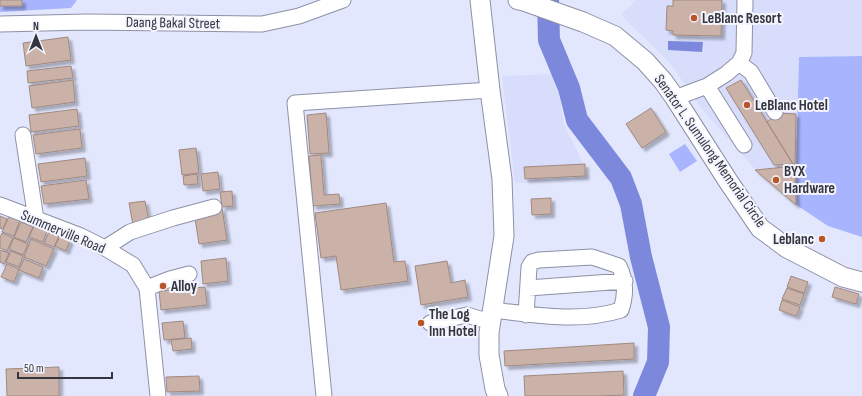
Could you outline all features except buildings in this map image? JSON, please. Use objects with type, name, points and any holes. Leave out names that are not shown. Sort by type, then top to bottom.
[{"type":"main road","points":[[480,0],[502,179],[504,236],[489,333],[489,355],[495,389],[498,396]]},
{"type":"main road","name":"Senator L. Sumulong Memorial Circle","points":[[521,0],[583,22],[615,36],[645,61],[663,81],[760,228],[787,248],[843,277],[862,282]]},
{"type":"main road","name":"Senator L. Sumulong Memorial Circle","points":[[816,263],[862,272]]},
{"type":"street","name":"Daang Bakal Street","points":[[0,24],[87,22],[262,24],[299,16],[343,0]]},
{"type":"street","points":[[675,98],[707,86],[726,74],[739,63],[744,53],[745,0]]},
{"type":"street","points":[[739,63],[751,72],[774,112]]},
{"type":"street","points":[[707,86],[744,145]]},
{"type":"street","points":[[324,396],[295,103],[490,90]]},
{"type":"street","points":[[23,135],[36,220]]},
{"type":"street","name":"Summerville Road","points":[[0,205],[81,236],[105,248],[133,265],[148,288],[158,396]]},
{"type":"street","points":[[105,248],[130,232],[214,207]]},
{"type":"street","points":[[430,323],[468,315],[480,319],[492,314],[570,317],[608,315],[621,310],[624,301],[625,281],[619,266],[592,257],[539,260],[532,262],[529,267],[526,315]]},
{"type":"street","points":[[148,288],[170,279],[189,274]]},
{"type":"street","points":[[528,288],[625,281]]},
{"type":"shaded area","points":[[0,0],[77,0],[71,8],[0,12]]},
{"type":"shaded area","points":[[636,0],[862,0],[862,56],[799,57],[796,166],[755,169],[705,113],[670,63],[621,15]]},
{"type":"shaded area","points":[[668,41],[703,42],[702,52],[668,50]]},
{"type":"shaded area","points":[[862,56],[862,237],[828,226],[795,204],[799,57]]},
{"type":"shaded area","points":[[556,74],[564,125],[591,179],[515,183],[502,76]]},
{"type":"shaded area","points":[[685,144],[697,161],[680,172],[669,154]]},
{"type":"waterway","points":[[548,0],[549,40],[569,88],[577,120],[621,178],[631,204],[641,257],[659,327],[658,362],[644,396]]},
{"type":"place","name":"LeBlanc Resort","points":[[694,18]]},
{"type":"place","name":"LeBlanc Hotel","points":[[747,105]]},
{"type":"place","name":"BYX Hardware","points":[[776,180]]},
{"type":"place","name":"Leblanc","points":[[822,239]]},
{"type":"place","name":"Alloy","points":[[163,286]]},
{"type":"place","name":"The Log Inn Hotel","points":[[421,323]]}]
